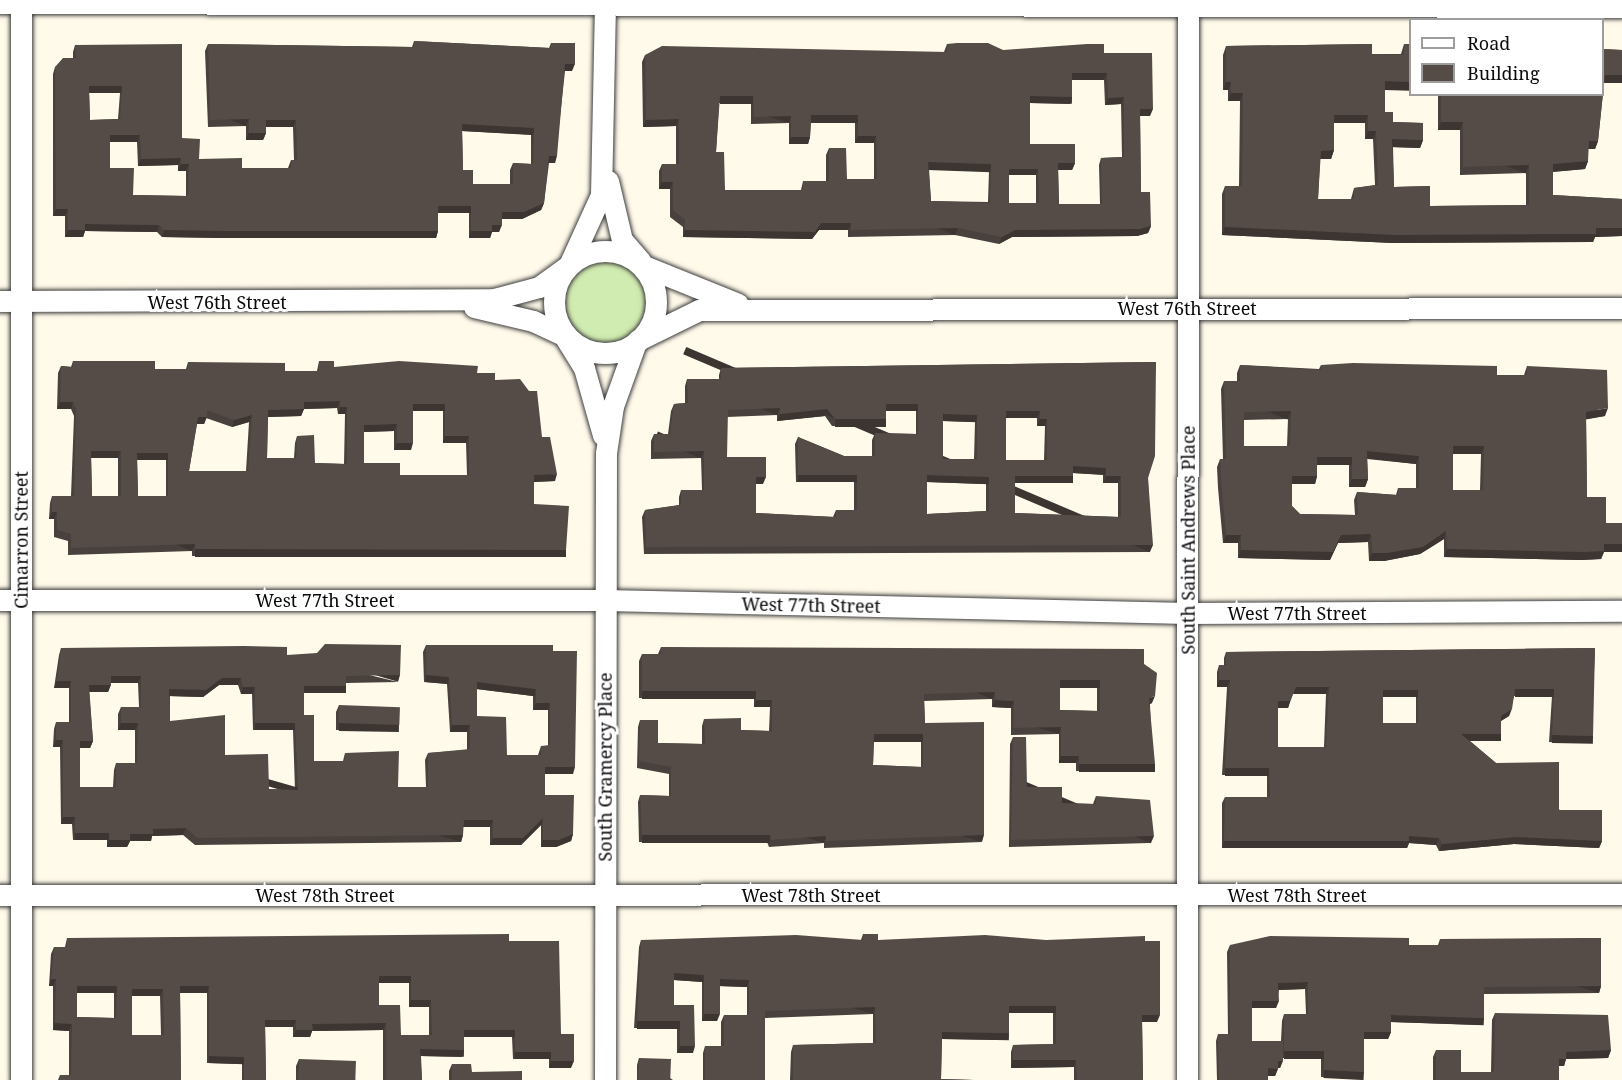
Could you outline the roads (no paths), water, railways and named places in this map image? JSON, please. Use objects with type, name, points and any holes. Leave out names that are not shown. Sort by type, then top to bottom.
[{"type":"street","points":[[14,2],[1188,3],[1622,8]]},
{"type":"street","name":"Cimarron Street","points":[[14,2],[11,600],[23,895],[21,1080]]},
{"type":"street","points":[[605,2],[605,149],[601,195],[553,301],[565,337],[602,353],[637,341],[656,307],[654,284],[644,265],[622,240],[611,209],[605,149]]},
{"type":"street","name":"South Saint Andrews Place","points":[[1187,1080],[1188,3]]},
{"type":"street","points":[[568,266],[601,251],[624,253],[644,265]]},
{"type":"street","name":"West 76th Street","points":[[644,265],[753,310]]},
{"type":"street","name":"West 76th Street","points":[[11,301],[435,302],[494,299],[538,287],[568,266]]},
{"type":"street","name":"West 76th Street","points":[[435,302],[492,309],[565,337]]},
{"type":"street","name":"West 76th Street","points":[[637,341],[699,310],[1622,308]]},
{"type":"street","name":"South Gramercy Place","points":[[565,337],[598,409],[606,453]]},
{"type":"street","name":"South Gramercy Place","points":[[605,1080],[606,453],[613,406],[637,341]]},
{"type":"street","name":"West 77th Street","points":[[11,600],[606,600],[1188,613],[1622,611]]},
{"type":"street","name":"West 78th Street","points":[[0,895],[1622,894]]}]
